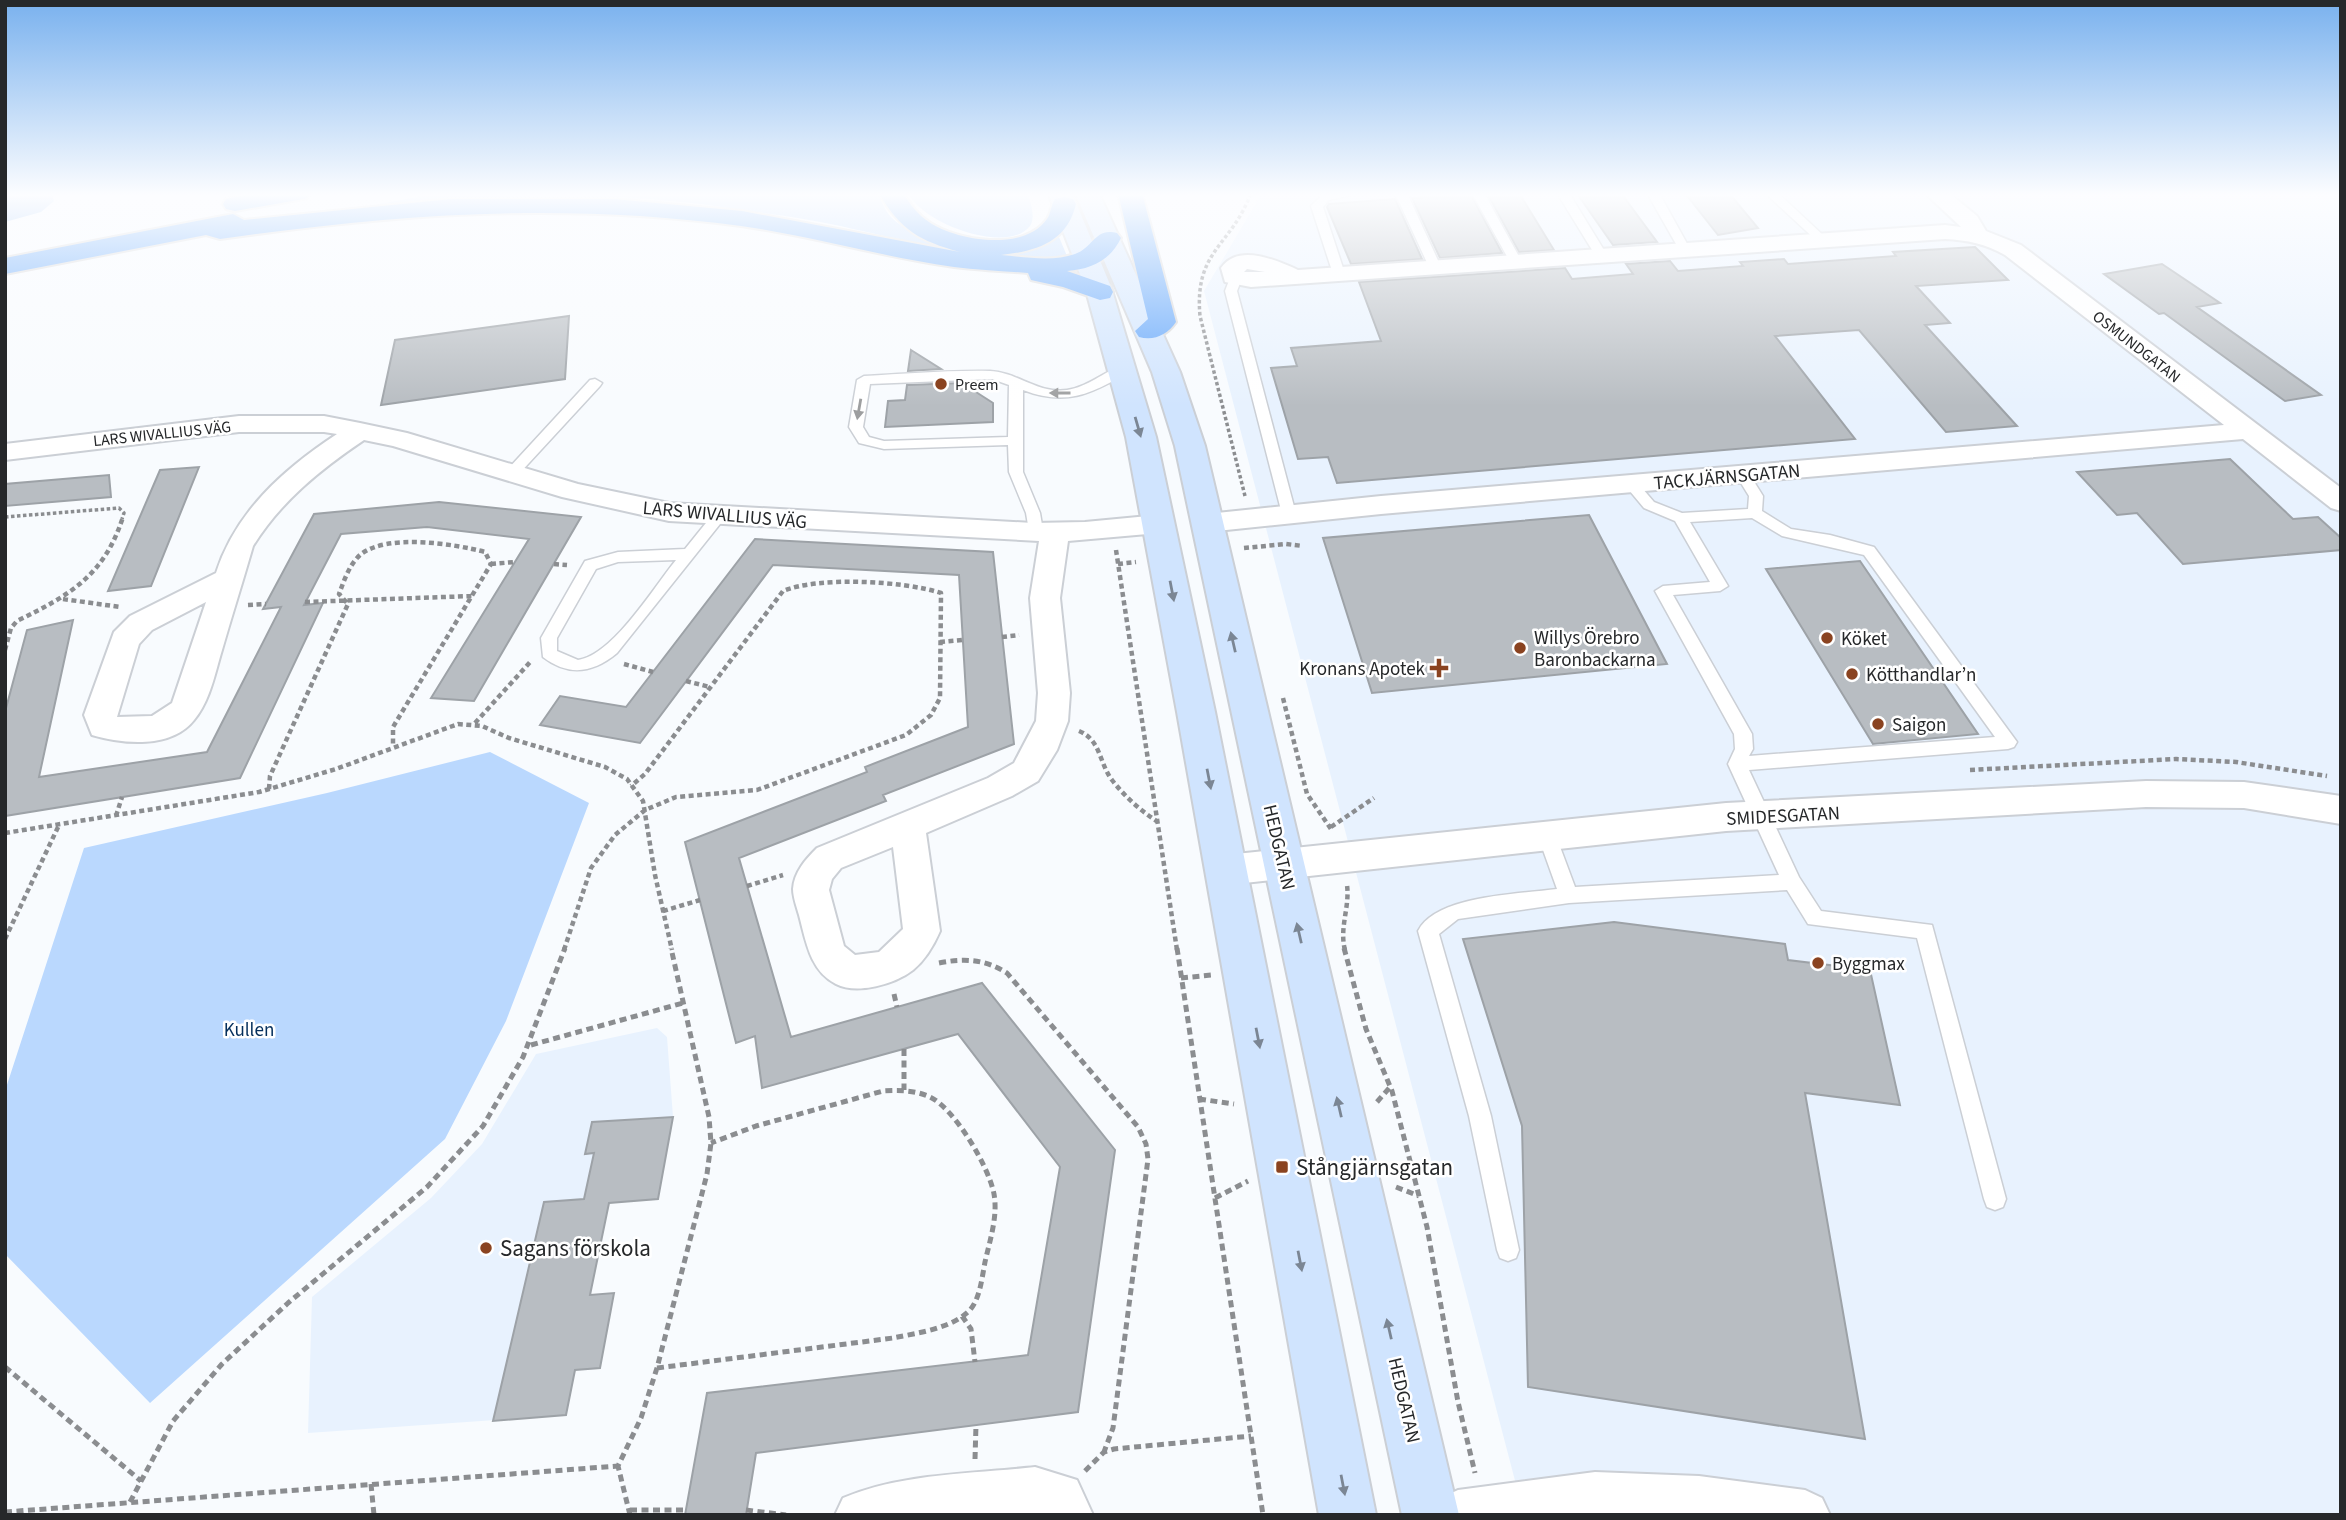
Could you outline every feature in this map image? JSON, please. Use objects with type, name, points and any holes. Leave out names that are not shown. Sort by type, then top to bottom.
[{"type":"highway","points":[[995,264],[1067,264]]},
{"type":"highway","points":[[1148,264],[1163,322],[1149,331]]},
{"type":"highway","points":[[1006,265],[1012,272],[1070,280],[1099,289]]},
{"type":"main road","points":[[1088,264],[1099,289],[1141,437],[1348,1515]]},
{"type":"main road","name":"HEDGATAN","points":[[1119,264],[1173,392],[1190,446],[1431,1515]]},
{"type":"main road","points":[[1159,524],[1207,523]]},
{"type":"street","points":[[1237,264],[1232,268],[1233,277],[1237,278]]},
{"type":"street","points":[[1263,264],[1296,277],[1485,264]]},
{"type":"street","name":"OSMUNDGATAN","points":[[2031,264],[2341,502]]},
{"type":"street","name":"LARS WIVALLIUS VÄG","points":[[5,452],[239,424],[324,424],[398,439],[634,506],[719,516],[1047,531],[1159,524]]},
{"type":"street","points":[[228,579],[141,623],[125,640],[100,715],[104,726],[120,731],[139,731],[165,724],[182,714],[192,696],[239,546],[251,523],[267,504],[304,470],[360,431]]},
{"type":"street","name":"TACKJÄRNSGATAN","points":[[1207,523],[2248,431]]},
{"type":"street","points":[[907,824],[922,931],[908,954],[878,970],[847,972],[828,954],[811,890],[816,872],[829,858],[907,824],[1000,788],[1026,772],[1040,750],[1051,725],[1054,693],[1045,597],[1051,546],[1047,531]]},
{"type":"street","name":"SMIDESGATAN","points":[[1226,870],[1283,864],[1335,843],[1547,836],[1759,816],[2194,793],[2290,800],[2341,810]]},
{"type":"street","points":[[860,1515],[894,1507],[1035,1491],[1064,1506]]},
{"type":"street","points":[[1472,1512],[1595,1496],[1699,1500],[1805,1515]]},
{"type":"lane","points":[[1336,264],[1339,274]]},
{"type":"lane","points":[[1237,278],[1231,291],[1289,514]]},
{"type":"lane","points":[[1015,441],[884,445],[864,440],[856,427],[864,380],[992,374],[1045,393],[1066,395],[1091,388],[1122,370]]},
{"type":"lane","points":[[1016,381],[1016,472],[1033,513],[1047,531]]},
{"type":"lane","points":[[512,473],[594,383]]},
{"type":"lane","points":[[1743,475],[1756,496],[1755,513]]},
{"type":"lane","points":[[1631,484],[1649,505],[1680,518],[1755,513],[1787,533],[1830,540],[1869,551],[2008,742],[1737,764]]},
{"type":"lane","points":[[688,554],[618,557],[590,565],[549,638],[549,653],[561,664],[583,666],[602,659],[620,641],[719,516]]},
{"type":"lane","points":[[1680,518],[1720,586],[1663,591],[1744,734],[1744,749],[1737,764],[1759,816],[1815,918],[1925,931],[1995,1199]]},
{"type":"lane","points":[[1547,836],[1569,895]]},
{"type":"lane","points":[[1508,1251],[1480,1116],[1428,931],[1453,912],[1569,895],[1793,882]]},
{"type":"path","points":[[5,517],[120,508],[124,513],[121,526],[96,573],[62,599],[18,621],[11,628],[5,650]]},
{"type":"path","points":[[1113,528],[1263,1515]]},
{"type":"path","points":[[1243,540],[1248,561]]},
{"type":"path","points":[[269,789],[270,776],[348,604],[339,594],[354,562],[364,552],[382,546],[441,544],[485,552],[491,564]]},
{"type":"path","points":[[1245,548],[1286,544],[1303,547]]},
{"type":"path","points":[[491,564],[514,562]]},
{"type":"path","points":[[393,747],[393,726],[491,564]]},
{"type":"path","points":[[131,1502],[156,1449],[190,1398],[235,1351],[370,1237],[460,1154],[495,1107],[530,1045],[596,858],[615,835],[645,810],[676,797],[757,790],[906,735],[924,724],[937,709],[940,698],[941,593],[932,590],[817,582],[799,583],[783,591],[645,774],[632,786]]},
{"type":"path","points":[[305,602],[472,596]]},
{"type":"path","points":[[62,599],[158,613]]},
{"type":"path","points":[[940,642],[963,640]]},
{"type":"path","points":[[474,724],[528,661],[549,653]]},
{"type":"path","points":[[686,681],[710,687]]},
{"type":"path","points":[[1281,691],[1307,794],[1335,843],[1349,900],[1342,939],[1366,1029],[1390,1087],[1427,1227],[1458,1402],[1472,1512]]},
{"type":"path","points":[[5,834],[269,789],[336,769],[458,724],[474,724],[509,738],[605,767],[626,779],[643,801],[663,911],[709,1116],[711,1143],[707,1174],[657,1368],[641,1418],[618,1466],[630,1512],[686,1510]]},
{"type":"path","points":[[1051,725],[1084,733],[1097,745],[1104,767],[1111,778],[1148,816],[1158,822]]},
{"type":"path","points":[[116,817],[122,797]]},
{"type":"path","points":[[1335,843],[1374,798]]},
{"type":"path","points":[[5,939],[60,825]]},
{"type":"path","points":[[663,911],[700,900]]},
{"type":"path","points":[[908,954],[934,964],[961,959],[983,961],[996,965],[1007,973],[1138,1127],[1146,1144],[1148,1159],[1113,1428],[1104,1452],[1064,1506]]},
{"type":"path","points":[[530,1045],[553,1041],[683,1003]]},
{"type":"path","points":[[904,1049],[904,1090]]},
{"type":"path","points":[[1377,1102],[1390,1087]]},
{"type":"path","points":[[657,1368],[893,1338],[931,1330],[970,1311],[979,1292],[995,1216],[994,1193],[987,1174],[961,1127],[932,1098],[904,1090],[863,1095],[756,1126],[711,1143]]},
{"type":"path","points":[[1199,1099],[1237,1104]]},
{"type":"path","points":[[1215,1199],[1258,1176]]},
{"type":"path","points":[[1395,1187],[1419,1196]]},
{"type":"path","points":[[962,1316],[971,1329],[975,1362]]},
{"type":"path","points":[[5,1367],[141,1481]]},
{"type":"path","points":[[1104,1452],[1114,1448],[1251,1436]]},
{"type":"path","points":[[5,1512],[618,1466]]},
{"type":"path","points":[[371,1484],[374,1515]]},
{"type":"path","points":[[746,1510],[786,1515]]},
{"type":"shaded area","points":[[1220,264],[2341,264],[2341,1515],[1524,1515],[1204,291]]},
{"type":"shaded area","name":"Sagans förskola","points":[[657,1028],[667,1037],[673,1117],[658,1199],[609,1203],[590,1295],[614,1293],[600,1368],[575,1370],[566,1415],[308,1433],[312,1297],[431,1198],[482,1144],[536,1054]]},
{"type":"green space","name":"Kullen","points":[[490,752],[589,803],[506,1021],[445,1139],[150,1403],[5,1254],[5,1091],[84,848],[327,793]]},
{"type":"building","points":[[1627,264],[1672,264],[1678,271],[1743,266],[1741,264],[1992,264],[2008,280],[1916,286],[1950,323],[1925,325],[2017,426],[1946,432],[1859,330],[1775,336],[1855,439],[1337,483],[1328,457],[1298,459],[1271,368],[1297,366],[1291,348],[1381,341],[1359,282],[1565,268],[1572,279],[1633,274]]},
{"type":"building","points":[[2162,264],[2220,303],[2197,307],[2321,395],[2285,401],[2164,313],[2159,314],[2104,274]]},
{"type":"building","points":[[569,316],[565,379],[381,405],[395,340]]},
{"type":"building","points":[[911,350],[941,369],[908,371]]},
{"type":"building","points":[[962,383],[993,403],[993,422],[885,427],[888,401],[905,400],[907,385]]},
{"type":"building","points":[[2230,459],[2293,519],[2318,517],[2341,538],[2341,550],[2183,564],[2137,513],[2117,515],[2077,472]]},
{"type":"building","points":[[199,467],[151,586],[108,591],[160,470]]},
{"type":"building","points":[[109,475],[111,497],[5,506],[5,484]]},
{"type":"building","points":[[439,502],[581,517],[474,701],[431,698],[529,539],[427,527],[341,534],[304,605],[323,603],[240,778],[5,816],[5,712],[27,630],[73,620],[39,777],[207,752],[281,607],[263,609],[314,514]]},
{"type":"building","points":[[1589,515],[1667,664],[1372,693],[1323,538]]},
{"type":"building","points":[[755,539],[993,552],[1014,744],[883,795],[886,801],[739,858],[791,1037],[982,983],[1115,1150],[1078,1412],[756,1453],[746,1515],[685,1515],[707,1393],[1028,1355],[1060,1167],[958,1034],[762,1088],[755,1036],[736,1043],[685,842],[867,772],[865,767],[968,727],[959,575],[773,565],[640,743],[540,725],[560,696],[626,707]]},
{"type":"building","points":[[1860,561],[1978,734],[1873,744],[1766,569]]},
{"type":"building","points":[[1614,922],[1785,944],[1788,960],[1870,970],[1900,1105],[1805,1093],[1865,1439],[1528,1387],[1522,1126],[1463,939]]},
{"type":"building","points":[[673,1117],[658,1199],[609,1203],[590,1295],[614,1293],[600,1368],[575,1370],[566,1415],[493,1421],[544,1202],[584,1199],[594,1153],[585,1154],[592,1122]]},
{"type":"place","name":"Preem","points":[[941,384]]},
{"type":"place","name":"Köket","points":[[1827,638]]},
{"type":"place","name":"Willys Örebro Baronbackarna","points":[[1520,648]]},
{"type":"place","name":"Kronans Apotek","points":[[1439,668]]},
{"type":"place","name":"Kötthandlar’n","points":[[1852,674]]},
{"type":"place","name":"Saigon","points":[[1878,724]]},
{"type":"place","name":"Byggmax","points":[[1818,963]]},
{"type":"place","name":"Stångjärnsgatan","points":[[1282,1167]]},
{"type":"place","name":"Sagans förskola","points":[[486,1248]]}]
